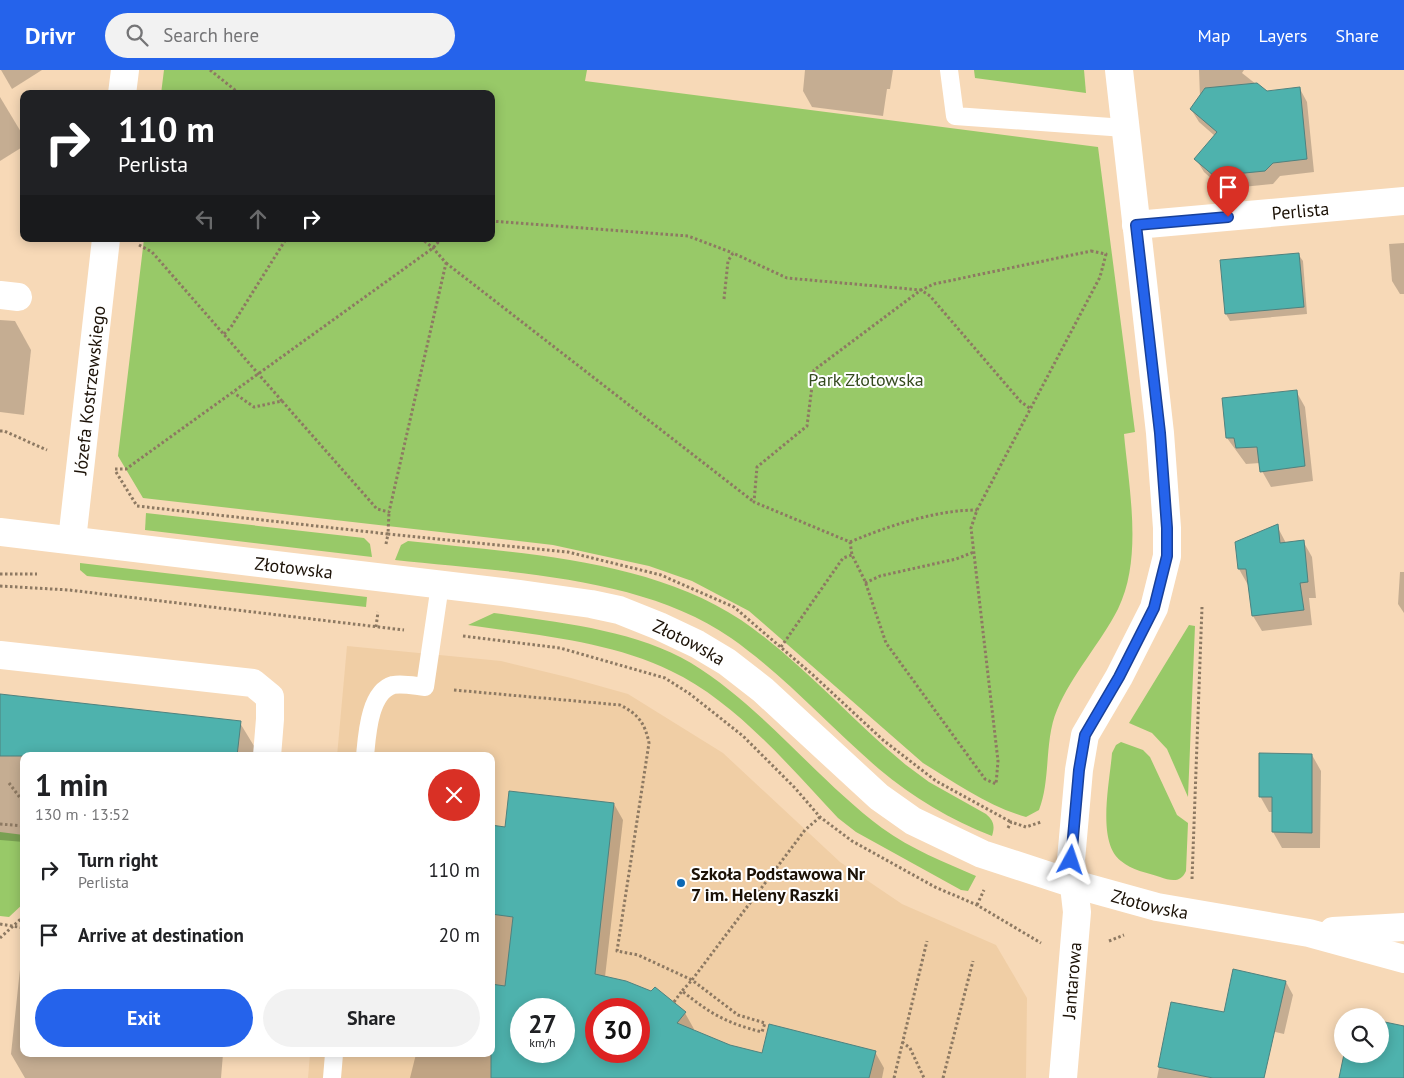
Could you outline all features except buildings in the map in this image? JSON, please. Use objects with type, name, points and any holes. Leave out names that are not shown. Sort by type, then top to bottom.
[{"type":"street","points":[[122,90],[125,70]]},
{"type":"street","name":"Jantarowa","points":[[1063,1078],[1077,912],[1071,860],[1079,770],[1085,735],[1119,677],[1154,608],[1167,556],[1167,528],[1160,433],[1119,70]]},
{"type":"street","name":"Perlista","points":[[1136,225],[1404,201]]},
{"type":"street","name":"Józefa Kostrzewskiego","points":[[72,540],[106,242]]},
{"type":"street","name":"Złotowska","points":[[0,532],[591,604],[618,610],[667,629],[727,662],[763,690],[879,797],[912,821],[982,854],[1074,884],[1157,907],[1309,933],[1404,959]]},
{"type":"street","points":[[0,655],[253,683],[270,697],[267,752]]},
{"type":"street","name":"Złotowska","points":[[1309,933],[1404,927]]},
{"type":"lane","points":[[949,70],[955,116],[1126,128]]},
{"type":"lane","points":[[366,752],[372,711],[384,691],[390,686],[398,684],[425,687],[440,585]]},
{"type":"lane","points":[[332,1078],[334,1057]]},
{"type":"path","points":[[210,70],[235,90]]},
{"type":"path","points":[[495,221],[688,236],[732,253],[787,278],[921,290],[930,296],[1021,402],[1031,409]]},
{"type":"path","points":[[118,242],[143,246],[152,252],[377,509],[389,512]]},
{"type":"path","points":[[224,334],[231,327],[284,242]]},
{"type":"path","points":[[426,242],[434,248],[446,263],[754,502],[850,542],[883,528],[963,510],[977,510]]},
{"type":"path","points":[[439,242],[434,248],[126,469],[113,468],[137,506],[388,534],[389,512],[446,263]]},
{"type":"path","points":[[754,502],[757,467],[807,426],[814,370],[921,290],[934,284],[1091,250],[1106,254],[1100,276],[977,510],[971,528],[998,761],[996,784],[985,779],[886,643],[865,583],[852,555],[850,542]]},
{"type":"path","points":[[724,299],[728,262],[732,253]]},
{"type":"path","points":[[234,393],[254,407],[282,401]]},
{"type":"path","points":[[0,431],[4,430],[80,466]]},
{"type":"path","points":[[865,583],[880,576],[956,559],[974,552]]},
{"type":"path","points":[[781,647],[844,558],[852,555]]},
{"type":"path","points":[[0,586],[69,590],[560,648],[665,678],[690,694],[743,736],[795,788],[820,817],[852,841],[935,887],[977,905],[1048,947]]},
{"type":"path","points":[[1192,881],[1202,607]]},
{"type":"path","points":[[425,687],[620,705],[636,713],[646,727],[649,743],[617,951],[638,955],[692,980],[738,1015],[765,1023],[762,1032],[736,1025],[711,1014],[682,991]]},
{"type":"path","points":[[9,783],[20,798]]},
{"type":"path","points":[[674,1002],[805,830],[820,817]]},
{"type":"path","points":[[1039,821],[1044,817]]},
{"type":"path","points":[[0,824],[20,826]]},
{"type":"path","points":[[0,938],[20,920]]},
{"type":"path","points":[[0,924],[20,927]]},
{"type":"path","points":[[894,1078],[927,941]]},
{"type":"path","points":[[942,1078],[974,961]]},
{"type":"path","points":[[902,1042],[910,1048],[924,1078]]},
{"type":"shaded area","name":"Szkoła Podstawowa Nr 7 im. Heleny Raszki","points":[[347,646],[501,661],[628,694],[723,753],[840,862],[902,904],[996,945],[1027,998],[1026,1078],[308,1078],[310,1057],[495,1057],[495,752],[337,752]]},
{"type":"green space","name":"Park Złotowska","points":[[164,70],[587,70],[585,81],[1098,147],[1135,432],[1124,434],[1131,500],[1132,546],[1126,589],[1118,609],[1070,684],[1057,710],[1050,734],[1045,786],[1039,810],[1026,817],[1013,813],[973,794],[923,763],[749,611],[692,581],[649,566],[553,545],[143,498],[118,456],[144,242],[495,242],[495,90],[162,90]]},
{"type":"green space","points":[[974,70],[1084,70],[1086,93],[975,78]]},
{"type":"green space","points":[[146,513],[364,538],[370,544],[372,557],[145,530]]},
{"type":"green space","points":[[408,541],[536,555],[580,562],[623,571],[665,583],[704,599],[741,620],[784,653],[906,765],[929,782],[986,814],[993,824],[992,836],[947,815],[905,789],[860,753],[770,668],[731,638],[695,617],[656,601],[614,589],[569,580],[524,573],[395,560],[401,545]]},
{"type":"green space","points":[[80,563],[367,597],[366,607],[87,576],[80,570]]},
{"type":"green space","points":[[494,613],[570,624],[621,635],[669,652],[691,663],[742,700],[834,787],[882,828],[916,849],[976,876],[968,891],[961,890],[856,832],[838,818],[781,757],[739,717],[695,684],[647,661],[597,646],[571,640],[468,625]]},
{"type":"green space","points":[[1189,625],[1195,626],[1188,797],[1167,749],[1152,733],[1129,723]]},
{"type":"green space","points":[[1121,742],[1143,750],[1150,757],[1177,815],[1188,823],[1186,871],[1181,878],[1175,880],[1168,879],[1135,869],[1121,861],[1113,852],[1107,826],[1107,794],[1112,753],[1116,745]]},
{"type":"green space","points":[[0,832],[20,834],[20,907],[9,917],[0,916]]},
{"type":"place","name":"Szkoła Podstawowa Nr 7 im. Heleny Raszki","points":[[681,883]]},
{"type":"route","points":[[1071,860],[1079,770],[1085,735],[1105,697],[1119,677],[1154,608],[1167,556],[1167,528],[1160,433],[1150,333],[1136,225],[1228,217]]}]
